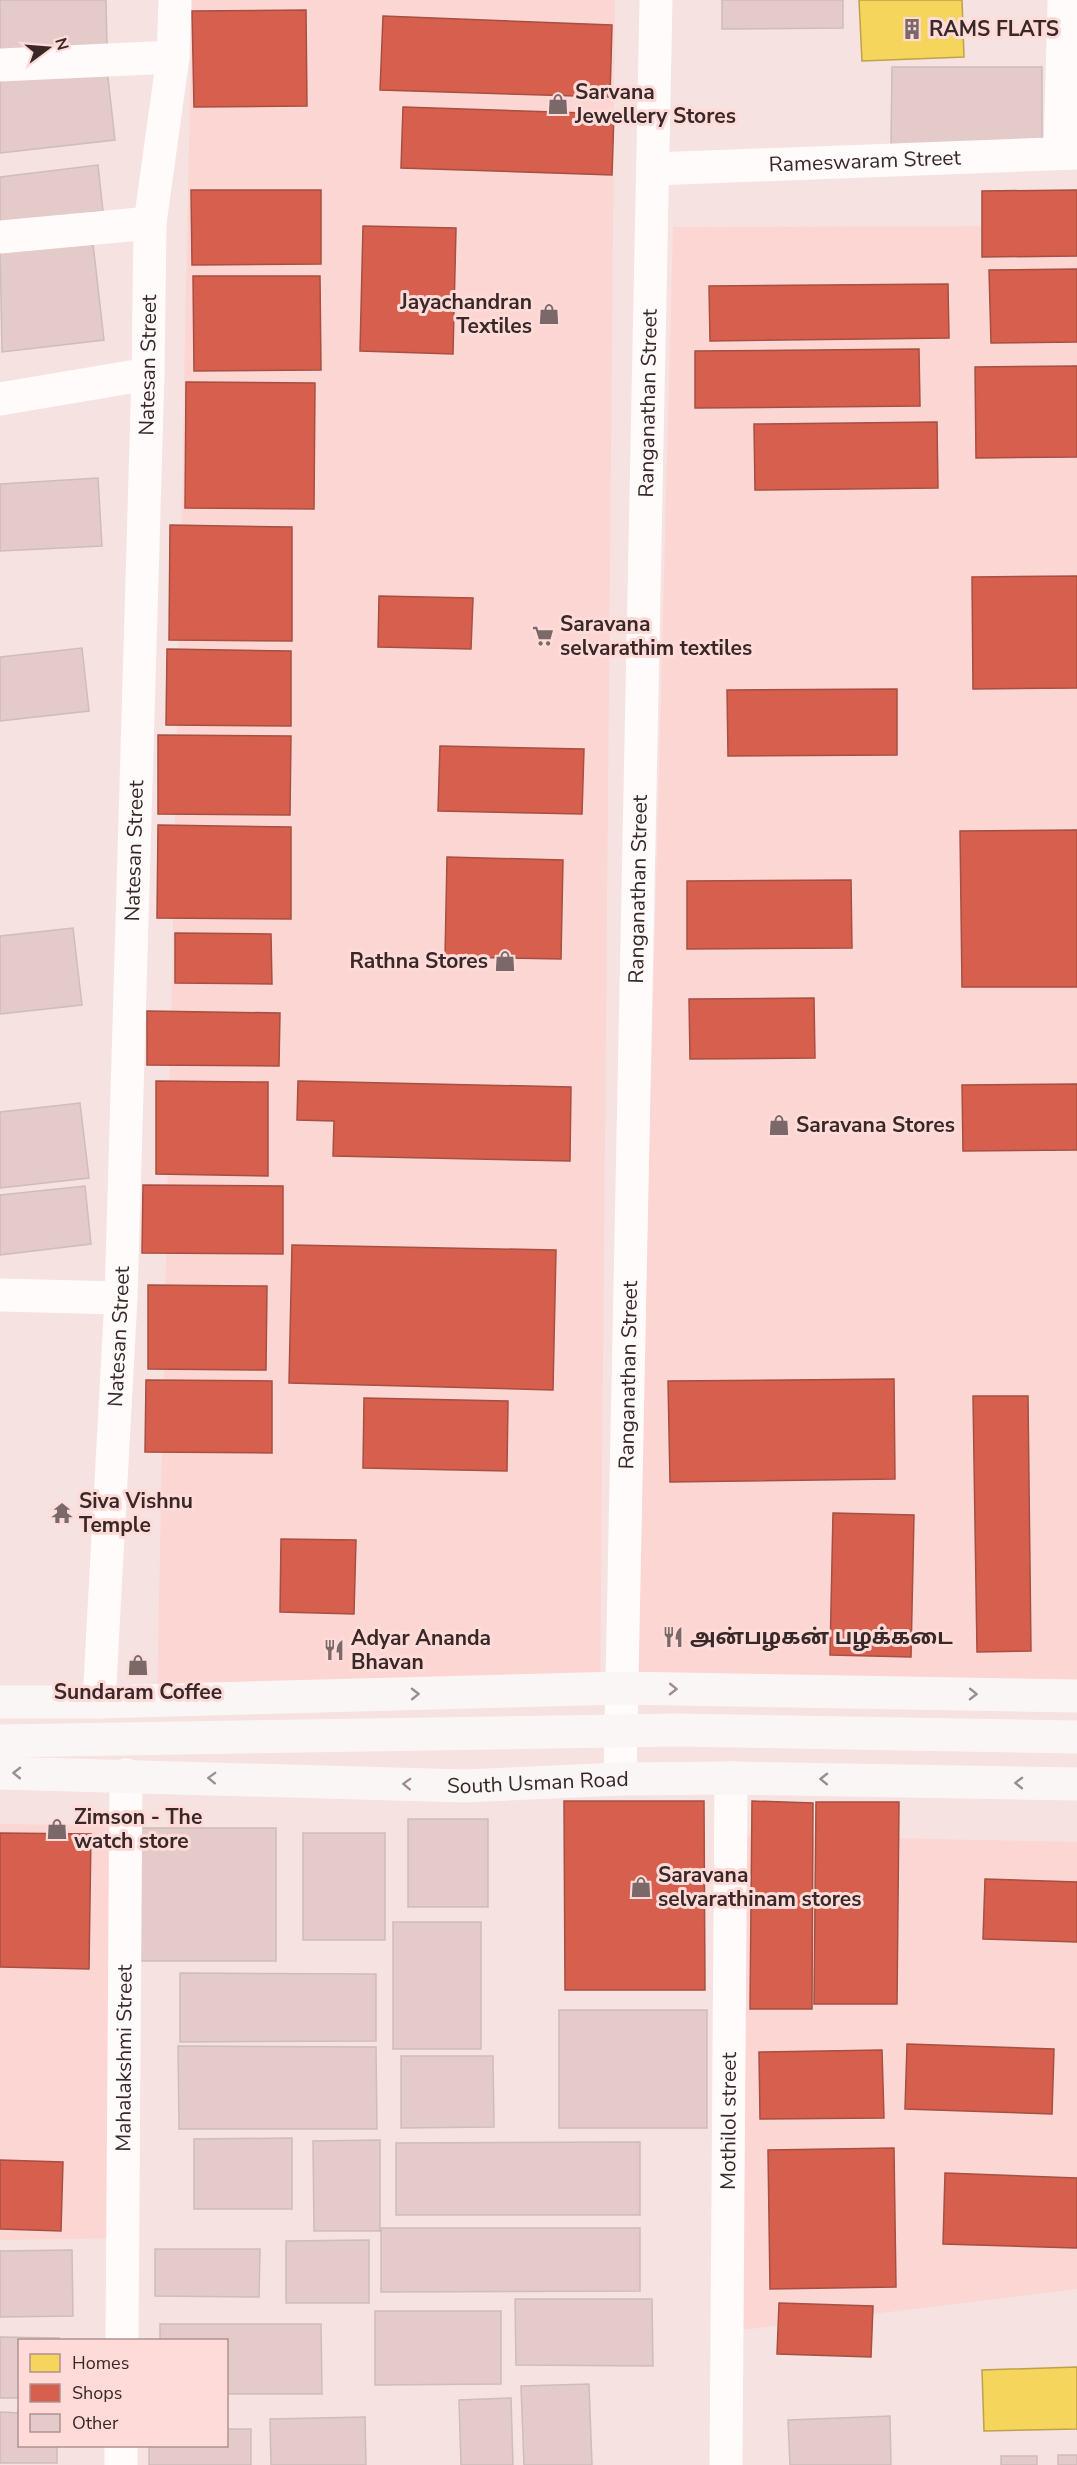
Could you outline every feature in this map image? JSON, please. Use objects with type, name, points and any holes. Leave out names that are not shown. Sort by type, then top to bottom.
[{"type":"street","name":"Natesan Street","points":[[99,1702],[121,1298],[148,374],[150,223],[173,57],[175,0]]},
{"type":"street","name":"Ranganathan Street","points":[[620,1779],[656,0]]},
{"type":"street","points":[[1064,0],[1070,42],[1068,153]]},
{"type":"street","points":[[0,65],[173,57]]},
{"type":"street","name":"Rameswaram Street","points":[[653,169],[1068,153]]},
{"type":"street","points":[[0,237],[150,223]]},
{"type":"street","points":[[0,399],[148,374]]},
{"type":"street","points":[[0,1295],[121,1298]]},
{"type":"street","points":[[0,1702],[99,1702],[621,1688],[1077,1696]]},
{"type":"street","points":[[0,1722],[385,1715],[490,1717],[938,1706],[982,1736]]},
{"type":"street","points":[[0,1741],[676,1730],[1077,1737]]},
{"type":"street","name":"South Usman Road","points":[[0,1773],[465,1786],[620,1779],[731,1778],[1077,1784]]},
{"type":"street","name":"Mahalakshmi Street","points":[[122,2339],[126,1775]]},
{"type":"street","name":"Mothilol street","points":[[726,2465],[731,1778]]},
{"type":"street","points":[[121,2447],[121,2465]]},
{"type":"shaded area","points":[[192,0],[615,0],[600,1704],[157,1699]]},
{"type":"shaded area","points":[[1077,226],[1077,1691],[635,1703],[673,227]]},
{"type":"shaded area","points":[[0,1824],[127,1826],[121,2238],[0,2240]]},
{"type":"shaded area","points":[[734,1835],[1077,1842],[1077,2289],[741,2330]]},
{"type":"building: Homes","name":"RAMS FLATS","points":[[859,0],[962,0],[964,57],[862,61]]},
{"type":"building: Homes","points":[[1077,2367],[1077,2429],[984,2431],[982,2370]]},
{"type":"building: Shops","points":[[306,10],[307,106],[194,107],[192,11]]},
{"type":"building: Shops","points":[[383,16],[612,25],[610,97],[380,90]]},
{"type":"building: Shops","points":[[403,107],[614,114],[612,175],[401,168]]},
{"type":"building: Shops","points":[[191,190],[321,190],[321,264],[192,265]]},
{"type":"building: Shops","points":[[1077,190],[1077,256],[982,257],[982,191]]},
{"type":"building: Shops","points":[[363,226],[456,228],[453,354],[360,351]]},
{"type":"building: Shops","points":[[1077,269],[1077,342],[991,343],[989,270]]},
{"type":"building: Shops","points":[[193,276],[320,276],[321,370],[194,371]]},
{"type":"building: Shops","points":[[948,284],[949,338],[710,341],[709,286]]},
{"type":"building: Shops","points":[[919,349],[920,406],[695,408],[695,351]]},
{"type":"building: Shops","points":[[1077,366],[1077,457],[976,458],[975,367]]},
{"type":"building: Shops","points":[[186,382],[315,383],[314,509],[185,508]]},
{"type":"building: Shops","points":[[937,422],[938,488],[755,490],[754,424]]},
{"type":"building: Shops","points":[[170,525],[292,527],[292,641],[169,640]]},
{"type":"building: Shops","points":[[1077,576],[1077,688],[973,689],[972,577]]},
{"type":"building: Shops","points":[[379,596],[473,598],[471,649],[378,647]]},
{"type":"building: Shops","points":[[167,649],[291,651],[291,726],[166,725]]},
{"type":"building: Shops","points":[[897,689],[897,755],[728,756],[727,690]]},
{"type":"building: Shops","points":[[158,735],[291,736],[290,815],[158,814]]},
{"type":"building: Shops","points":[[440,746],[584,749],[582,814],[438,811]]},
{"type":"building: Shops","points":[[158,825],[291,827],[291,919],[157,918]]},
{"type":"building: Shops","points":[[1077,830],[1077,987],[962,987],[960,831]]},
{"type":"building: Shops","points":[[447,857],[563,860],[561,959],[445,957]]},
{"type":"building: Shops","points":[[851,880],[852,948],[687,949],[687,881]]},
{"type":"building: Shops","points":[[175,933],[271,934],[272,984],[175,983]]},
{"type":"building: Shops","points":[[814,998],[815,1058],[690,1059],[689,999]]},
{"type":"building: Shops","points":[[147,1011],[280,1013],[279,1066],[147,1065]]},
{"type":"building: Shops","points":[[156,1081],[268,1082],[268,1176],[156,1174]]},
{"type":"building: Shops","points":[[298,1081],[571,1087],[570,1161],[333,1156],[334,1121],[297,1120]]},
{"type":"building: Shops","points":[[1077,1084],[1077,1150],[963,1151],[962,1085]]},
{"type":"building: Shops","points":[[143,1185],[283,1186],[283,1254],[142,1253]]},
{"type":"building: Shops","points":[[292,1245],[556,1250],[553,1390],[289,1383]]},
{"type":"building: Shops","points":[[148,1285],[267,1286],[266,1370],[148,1369]]},
{"type":"building: Shops","points":[[894,1379],[895,1479],[670,1482],[668,1381]]},
{"type":"building: Shops","points":[[146,1380],[272,1381],[272,1453],[145,1452]]},
{"type":"building: Shops","points":[[973,1396],[1028,1396],[1031,1651],[977,1652]]},
{"type":"building: Shops","points":[[364,1398],[508,1401],[507,1471],[363,1468]]},
{"type":"building: Shops","points":[[833,1513],[914,1515],[911,1657],[830,1655]]},
{"type":"building: Shops","points":[[281,1539],[356,1540],[354,1614],[280,1612]]},
{"type":"building: Shops","points":[[564,1801],[704,1801],[705,1990],[565,1990]]},
{"type":"building: Shops","points":[[752,1801],[813,1803],[812,2009],[750,2009]]},
{"type":"building: Shops","points":[[816,1802],[899,1802],[897,2004],[814,2004]]},
{"type":"building: Shops","points":[[0,1833],[91,1834],[89,1969],[0,1967]]},
{"type":"building: Shops","points":[[985,1879],[1077,1882],[1077,1942],[983,1939]]},
{"type":"building: Shops","points":[[907,2044],[1054,2049],[1052,2114],[905,2109]]},
{"type":"building: Shops","points":[[882,2050],[884,2118],[760,2119],[759,2052]]},
{"type":"building: Shops","points":[[894,2148],[896,2287],[770,2289],[768,2150]]},
{"type":"building: Shops","points":[[0,2160],[63,2162],[61,2231],[0,2229]]},
{"type":"building: Shops","points":[[945,2173],[1077,2178],[1077,2248],[943,2244]]},
{"type":"building: Shops","points":[[779,2303],[873,2306],[871,2357],[777,2354]]},
{"type":"building: Other","points":[[0,0],[106,0],[107,48],[0,49]]},
{"type":"building: Other","points":[[722,0],[843,0],[843,28],[722,29]]},
{"type":"building: Other","points":[[892,67],[1042,67],[1042,145],[891,145]]},
{"type":"building: Other","points":[[107,69],[115,140],[0,153],[0,81]]},
{"type":"building: Other","points":[[98,165],[103,211],[0,223],[0,177]]},
{"type":"building: Other","points":[[92,235],[104,340],[2,352],[0,246]]},
{"type":"building: Other","points":[[98,478],[102,546],[0,551],[0,484]]},
{"type":"building: Other","points":[[82,648],[89,711],[0,721],[0,657]]},
{"type":"building: Other","points":[[73,928],[82,1005],[0,1014],[0,936]]},
{"type":"building: Other","points":[[80,1103],[89,1178],[0,1188],[0,1112]]},
{"type":"building: Other","points":[[85,1186],[91,1244],[0,1255],[0,1195]]},
{"type":"building: Other","points":[[408,1819],[488,1819],[488,1907],[408,1907]]},
{"type":"building: Other","points":[[133,1828],[276,1828],[276,1961],[133,1961]]},
{"type":"building: Other","points":[[303,1833],[385,1833],[385,1940],[303,1940]]},
{"type":"building: Other","points":[[393,1922],[481,1922],[481,2049],[393,2049]]},
{"type":"building: Other","points":[[180,1973],[376,1974],[376,2041],[180,2042]]},
{"type":"building: Other","points":[[559,2010],[707,2010],[707,2128],[559,2128]]},
{"type":"building: Other","points":[[178,2046],[376,2047],[377,2129],[179,2129]]},
{"type":"building: Other","points":[[401,2056],[493,2056],[494,2127],[401,2128]]},
{"type":"building: Other","points":[[292,2138],[292,2209],[194,2209],[194,2139]]},
{"type":"building: Other","points":[[380,2140],[380,2231],[314,2231],[313,2141]]},
{"type":"building: Other","points":[[640,2142],[640,2215],[396,2215],[396,2143]]},
{"type":"building: Other","points":[[381,2228],[640,2228],[640,2291],[381,2292]]},
{"type":"building: Other","points":[[369,2240],[369,2303],[286,2303],[286,2241]]},
{"type":"building: Other","points":[[155,2249],[260,2249],[259,2297],[155,2296]]},
{"type":"building: Other","points":[[72,2250],[73,2316],[0,2317],[0,2251]]},
{"type":"building: Other","points":[[515,2299],[652,2299],[653,2366],[516,2365]]},
{"type":"building: Other","points":[[375,2311],[501,2311],[501,2384],[375,2385]]},
{"type":"building: Other","points":[[160,2324],[321,2324],[322,2394],[228,2394],[228,2339],[160,2339]]},
{"type":"building: Other","points":[[0,2337],[59,2338],[18,2339],[18,2398],[0,2398]]},
{"type":"building: Other","points":[[589,2384],[592,2465],[524,2465],[521,2386]]},
{"type":"building: Other","points":[[511,2398],[513,2465],[461,2465],[459,2400]]},
{"type":"building: Other","points":[[0,2412],[18,2413],[18,2447],[57,2447],[57,2463],[0,2463]]},
{"type":"building: Other","points":[[890,2416],[891,2465],[790,2465],[788,2420]]},
{"type":"building: Other","points":[[365,2417],[366,2465],[271,2465],[270,2419]]},
{"type":"building: Other","points":[[228,2429],[251,2429],[251,2465],[149,2465],[149,2447],[228,2447]]},
{"type":"building: Other","points":[[1058,2455],[1077,2455],[1077,2465],[1058,2465]]},
{"type":"building: Other","points":[[1001,2456],[1037,2456],[1037,2465],[1001,2465]]},
{"type":"place","name":"RAMS FLATS","points":[[912,29]]},
{"type":"place","name":"Sarvana Jewellery Stores","points":[[558,104]]},
{"type":"place","name":"Jayachandran Textiles","points":[[549,314]]},
{"type":"place","name":"Saravana selvarathim textiles","points":[[543,636]]},
{"type":"place","name":"Rathna Stores","points":[[505,961]]},
{"type":"place","name":"Saravana Stores","points":[[779,1125]]},
{"type":"place","name":"Siva Vishnu Temple","points":[[62,1513]]},
{"type":"place","name":"அன்பழகன் பழக்கடை","points":[[673,1637]]},
{"type":"place","name":"Adyar Ananda Bhavan","points":[[334,1650]]},
{"type":"place","name":"Sundaram Coffee","points":[[138,1665]]},
{"type":"place","name":"Zimson - The watch store","points":[[57,1829]]},
{"type":"place","name":"Saravana selvarathinam stores","points":[[641,1887]]}]
